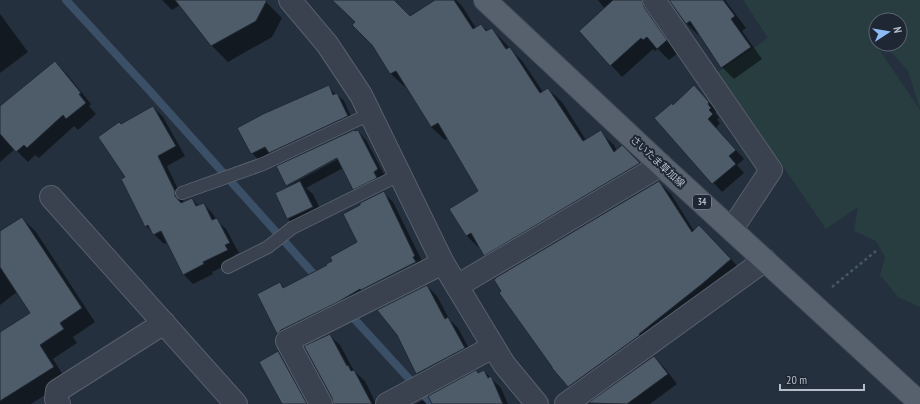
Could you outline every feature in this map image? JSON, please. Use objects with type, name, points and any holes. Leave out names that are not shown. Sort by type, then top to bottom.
[{"type":"main road","name":"さいたま草加線","points":[[484,0],[920,403]]},
{"type":"street","points":[[290,0],[326,44],[361,95],[443,263],[493,348],[504,364],[537,404]]},
{"type":"street","points":[[654,0],[726,106],[772,170],[732,229]]},
{"type":"street","points":[[457,286],[661,165]]},
{"type":"street","points":[[50,197],[236,404]]},
{"type":"street","points":[[566,404],[765,260]]},
{"type":"street","points":[[321,404],[288,341],[443,263]]},
{"type":"street","points":[[59,404],[56,399],[57,391],[164,323]]},
{"type":"street","points":[[387,404],[493,348]]},
{"type":"lane","points":[[182,193],[263,164],[370,114]]},
{"type":"lane","points":[[228,267],[268,247],[292,228],[399,175]]},
{"type":"path","points":[[828,290],[876,251]]},
{"type":"green space","points":[[743,0],[920,0],[920,109],[908,71],[890,52],[908,52],[908,12],[868,12],[868,52],[881,52],[920,110],[920,307],[898,297],[880,275],[885,257],[876,241],[854,231],[858,207],[826,229],[718,72],[768,38]]},
{"type":"building","points":[[175,0],[267,0],[256,21],[211,46]]},
{"type":"building","points":[[332,0],[394,0],[410,16],[435,0],[454,0],[473,29],[481,24],[486,31],[492,28],[506,49],[510,47],[540,93],[548,88],[583,141],[601,130],[614,152],[622,145],[640,163],[484,256],[471,233],[466,236],[449,209],[478,191],[438,123],[431,127],[396,71],[390,74],[372,45],[352,25],[355,22]]},
{"type":"building","points":[[613,0],[642,0],[644,7],[667,40],[657,49],[647,37],[643,40],[641,38],[610,66],[579,31]]},
{"type":"building","points":[[669,0],[723,0],[735,16],[731,19],[751,47],[721,68],[690,21],[686,24]]},
{"type":"building","points":[[55,61],[81,93],[79,94],[86,103],[66,119],[63,115],[27,148],[24,145],[16,152],[0,134],[0,106]]},
{"type":"building","points":[[329,85],[333,95],[337,93],[348,116],[269,153],[265,147],[251,154],[237,128],[263,114]]},
{"type":"building","points":[[694,85],[709,102],[708,104],[711,108],[709,110],[713,114],[708,119],[736,150],[729,156],[736,164],[712,184],[654,118],[672,103],[673,105]]},
{"type":"building","points":[[153,106],[176,146],[158,156],[175,191],[175,196],[181,203],[192,198],[196,206],[204,203],[212,220],[217,218],[230,243],[225,245],[228,250],[203,262],[204,264],[183,275],[161,231],[153,235],[148,225],[145,227],[121,179],[125,177],[98,137],[119,122],[121,124]]},
{"type":"building","points":[[354,130],[358,130],[378,169],[374,172],[377,178],[353,190],[337,158],[286,186],[276,166]]},
{"type":"building","points":[[300,181],[313,207],[287,219],[275,193]]},
{"type":"building","points":[[659,181],[692,232],[699,225],[731,259],[639,334],[640,335],[568,387],[552,368],[499,293],[501,291],[494,280]]},
{"type":"building","points":[[384,191],[415,256],[413,257],[416,262],[361,290],[360,289],[338,302],[281,330],[277,334],[257,294],[280,282],[283,288],[327,265],[326,264],[332,261],[330,257],[357,242],[343,214],[360,205],[360,203]]},
{"type":"building","points":[[22,217],[82,308],[60,323],[64,329],[40,345],[54,367],[0,401],[0,332],[30,313],[0,267],[0,231]]},
{"type":"building","points":[[427,285],[445,319],[448,317],[465,348],[416,374],[397,335],[377,310]]},
{"type":"building","points":[[330,334],[347,366],[348,365],[351,371],[354,370],[372,404],[333,404],[332,398],[304,346]]},
{"type":"building","points":[[278,351],[307,404],[282,404],[259,362]]},
{"type":"building","points":[[654,356],[668,374],[627,404],[588,403]]},
{"type":"building","points":[[476,370],[478,373],[484,370],[488,378],[491,376],[503,404],[432,404],[428,396]]},
{"type":"waterway","points":[[66,0],[149,90],[319,280]]},
{"type":"waterway","points":[[348,312],[432,404]]}]
